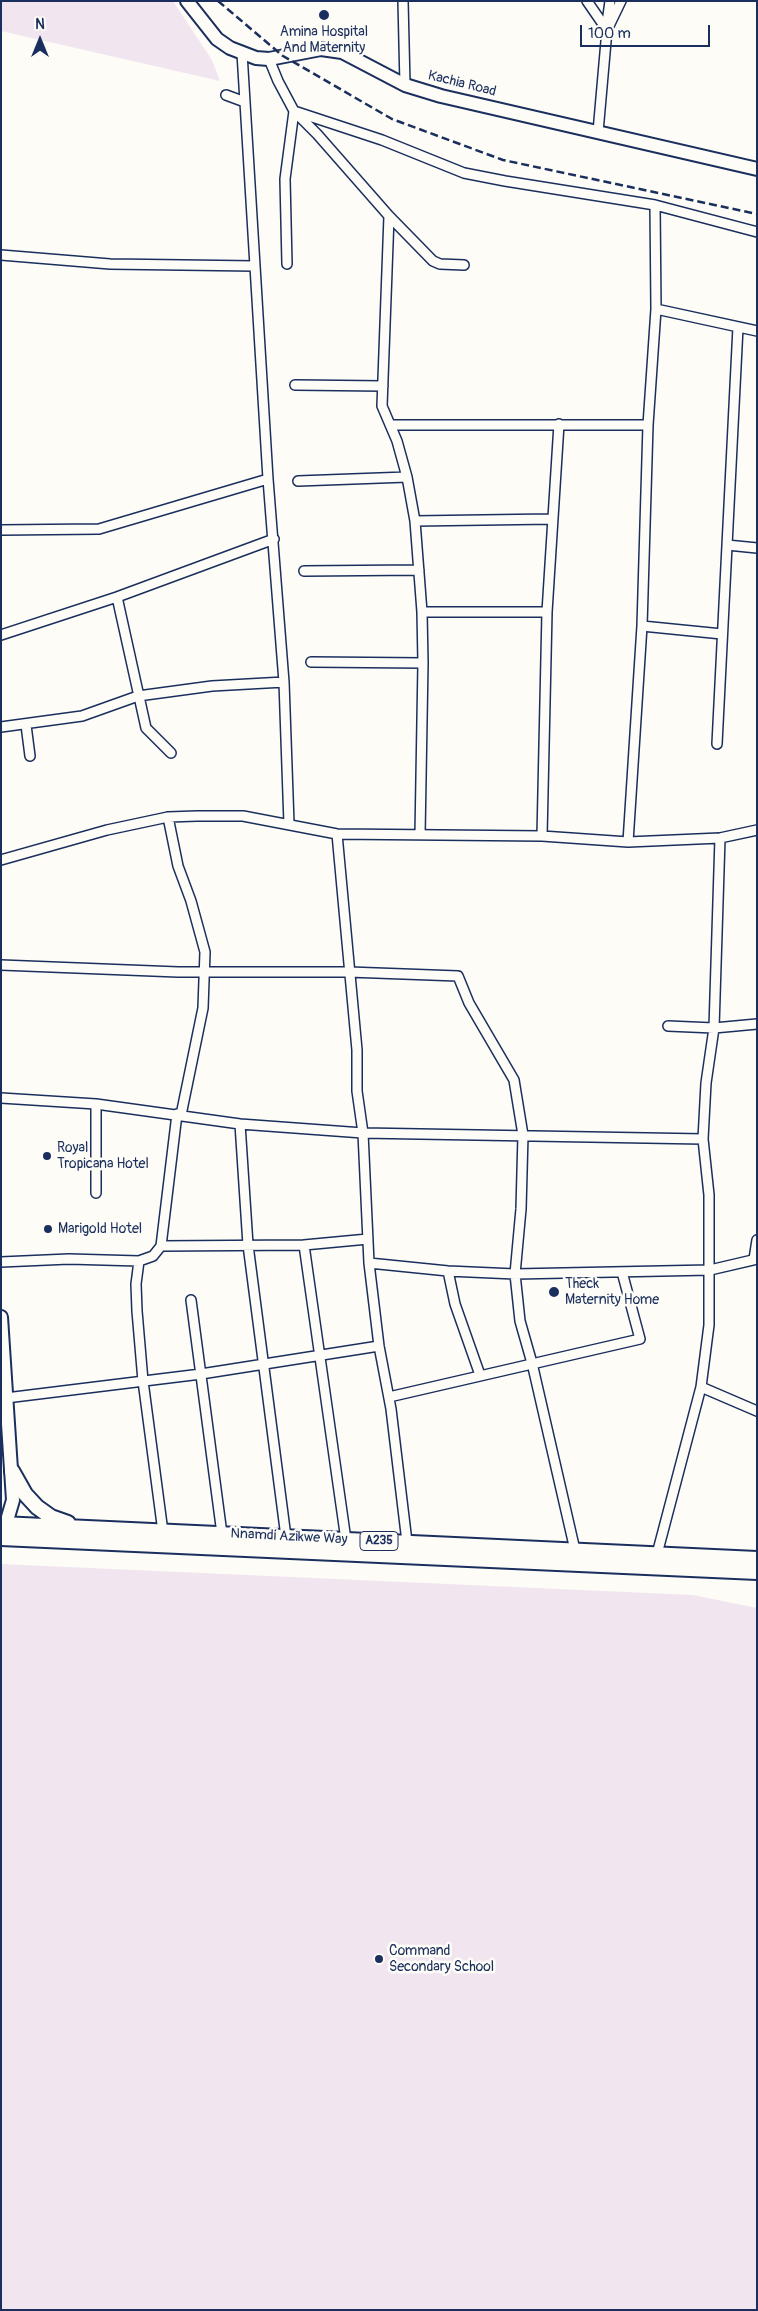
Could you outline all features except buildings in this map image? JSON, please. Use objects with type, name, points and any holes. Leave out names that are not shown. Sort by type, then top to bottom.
[{"type":"highway","points":[[12,1471],[25,1494],[37,1507],[65,1523],[91,1528]]},
{"type":"highway","name":"Nnamdi Azikwe Way","points":[[2,1522],[163,1532],[757,1559]]},
{"type":"highway","name":"Nnamdi Azikwe Way","points":[[1,1538],[757,1572]]},
{"type":"main road","name":"Kachia Road","points":[[186,1],[218,38],[230,48],[256,58],[269,59],[313,51],[332,50],[347,54],[405,85],[440,96],[757,169]]},
{"type":"main road","points":[[1,1318],[13,1500],[2,1522],[26,1535],[49,1540]]},
{"type":"street","points":[[404,1],[405,85]]},
{"type":"street","points":[[587,1],[607,30]]},
{"type":"street","points":[[598,132],[610,1]]},
{"type":"street","points":[[607,30],[622,1]]},
{"type":"street","points":[[242,53],[268,479],[284,682],[289,824]]},
{"type":"street","points":[[269,59],[294,111],[317,134],[389,216],[433,260],[440,264],[464,265]]},
{"type":"street","points":[[226,95],[245,102]]},
{"type":"street","points":[[294,111],[382,140],[464,172],[505,182],[655,205],[757,232]]},
{"type":"street","points":[[287,264],[285,179],[294,111]]},
{"type":"street","points":[[628,842],[642,626],[648,425],[656,308],[655,205]]},
{"type":"street","points":[[389,216],[382,406],[390,424],[407,477],[415,521],[422,612],[423,663],[420,835]]},
{"type":"street","points":[[1,255],[110,264],[254,266]]},
{"type":"street","points":[[656,308],[757,331]]},
{"type":"street","points":[[717,744],[738,327]]},
{"type":"street","points":[[295,385],[383,386]]},
{"type":"street","points":[[390,424],[648,425]]},
{"type":"street","points":[[542,836],[547,612],[551,519],[559,424]]},
{"type":"street","points":[[298,481],[407,477]]},
{"type":"street","points":[[1,530],[99,529],[268,479]]},
{"type":"street","points":[[415,521],[551,519]]},
{"type":"street","points":[[1,635],[117,597],[274,538]]},
{"type":"street","points":[[727,545],[757,548]]},
{"type":"street","points":[[304,570],[419,570]]},
{"type":"street","points":[[117,597],[146,728],[171,753]]},
{"type":"street","points":[[422,612],[547,612]]},
{"type":"street","points":[[642,626],[722,634]]},
{"type":"street","points":[[311,662],[423,663]]},
{"type":"street","points":[[1,727],[82,716],[138,696],[212,686],[284,682]]},
{"type":"street","points":[[26,725],[30,756]]},
{"type":"street","points":[[1,860],[107,830],[168,817],[243,816],[337,834],[542,836],[628,842],[720,838],[757,830]]},
{"type":"street","points":[[1,1262],[69,1259],[139,1261],[153,1256],[161,1246],[179,1115],[203,1008],[205,952],[191,901],[178,866],[168,817]]},
{"type":"street","points":[[337,834],[356,1050],[357,1091],[363,1133],[369,1263],[379,1346],[389,1397],[407,1542]]},
{"type":"street","points":[[657,1554],[701,1387],[709,1326],[709,1195],[703,1139],[706,1083],[714,1028],[720,838]]},
{"type":"street","points":[[1,965],[203,972],[349,972],[458,976],[469,1003],[514,1080],[523,1135],[521,1209],[515,1274],[520,1320],[532,1363],[575,1550]]},
{"type":"street","points":[[668,1026],[714,1028],[757,1024]]},
{"type":"street","points":[[1,1098],[96,1104],[240,1124],[363,1133],[703,1139]]},
{"type":"street","points":[[96,1104],[96,1193]]},
{"type":"street","points":[[240,1124],[248,1245],[286,1537]]},
{"type":"street","points":[[161,1246],[304,1245],[368,1239]]},
{"type":"street","points":[[369,1263],[448,1271],[515,1274],[710,1270],[756,1259],[757,1240]]},
{"type":"street","points":[[304,1245],[318,1354],[346,1540]]},
{"type":"street","points":[[139,1261],[136,1284],[143,1381],[163,1532]]},
{"type":"street","points":[[448,1271],[455,1304],[480,1375]]},
{"type":"street","points":[[389,1397],[640,1338],[622,1272]]},
{"type":"street","points":[[191,1300],[222,1534]]},
{"type":"street","points":[[6,1398],[201,1374],[263,1365],[318,1354],[379,1346]]},
{"type":"street","points":[[701,1387],[757,1411]]},
{"type":"shaded area","points":[[1,1],[173,1],[212,60],[220,81],[1,31]]},
{"type":"shaded area","name":"Command Secondary School","points":[[1,1564],[693,1595],[757,1608],[757,2310],[1,2310]]},
{"type":"railway","points":[[218,1],[283,56],[392,119],[503,160],[757,214]]},
{"type":"place","name":"Amina Hospital And Maternity","points":[[324,15]]},
{"type":"place","name":"Royal Tropicana Hotel","points":[[47,1156]]},
{"type":"place","name":"Marigold Hotel","points":[[48,1229]]},
{"type":"place","name":"Theck Maternity Home","points":[[554,1292]]},
{"type":"place","name":"Command Secondary School","points":[[379,1959]]}]
